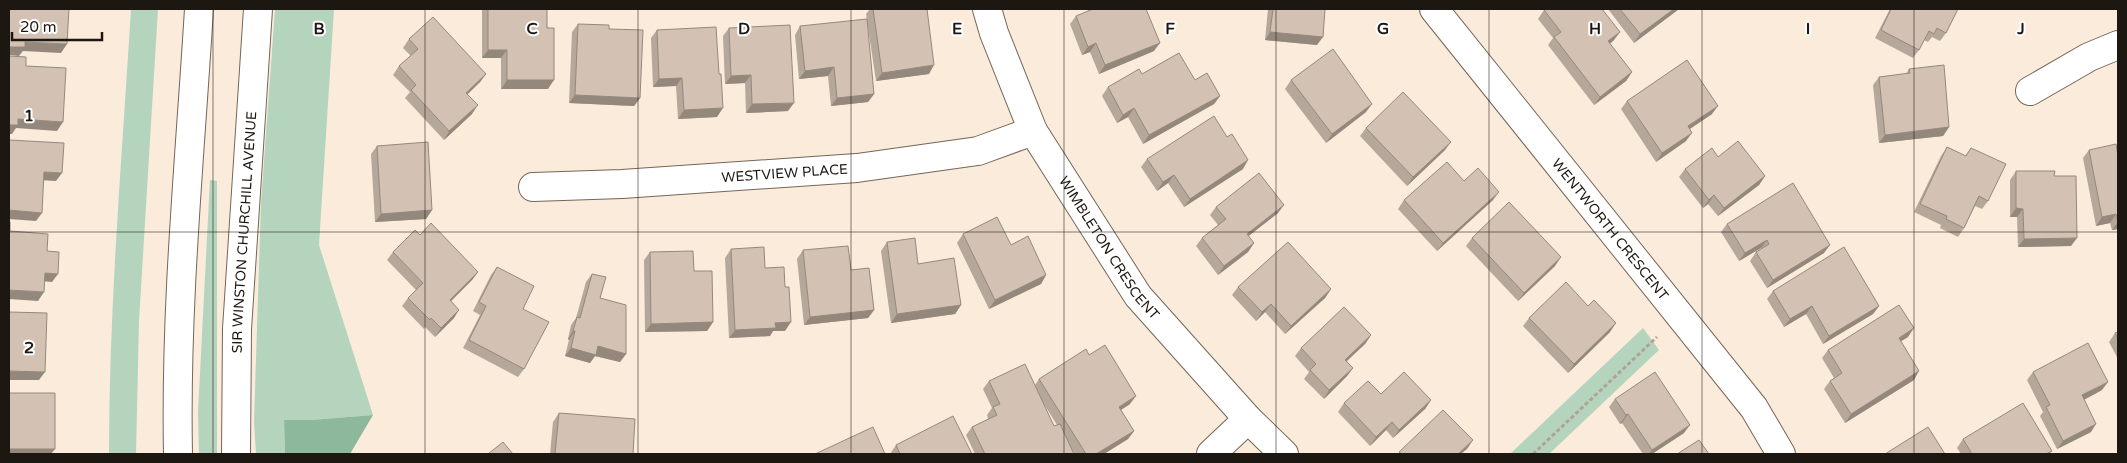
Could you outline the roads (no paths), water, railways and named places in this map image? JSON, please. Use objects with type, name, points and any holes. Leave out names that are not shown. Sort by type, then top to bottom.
[{"type":"street","points":[[178,454],[177,417],[183,254],[199,9]]},
{"type":"street","name":"SIR WINSTON CHURCHILL AVENUE","points":[[236,454],[237,329],[258,9]]},
{"type":"street","name":"WIMBLETON CRESCENT","points":[[987,9],[994,34],[1033,131],[1138,296],[1248,419],[1284,454]]},
{"type":"street","name":"WENTWORTH CRESCENT","points":[[1434,9],[1754,408],[1781,454]]},
{"type":"street","points":[[2030,91],[2089,57],[2118,45]]},
{"type":"street","name":"WESTVIEW PLACE","points":[[533,187],[622,184],[857,168],[978,151],[1033,131]]},
{"type":"street","points":[[1211,454],[1248,419]]}]
